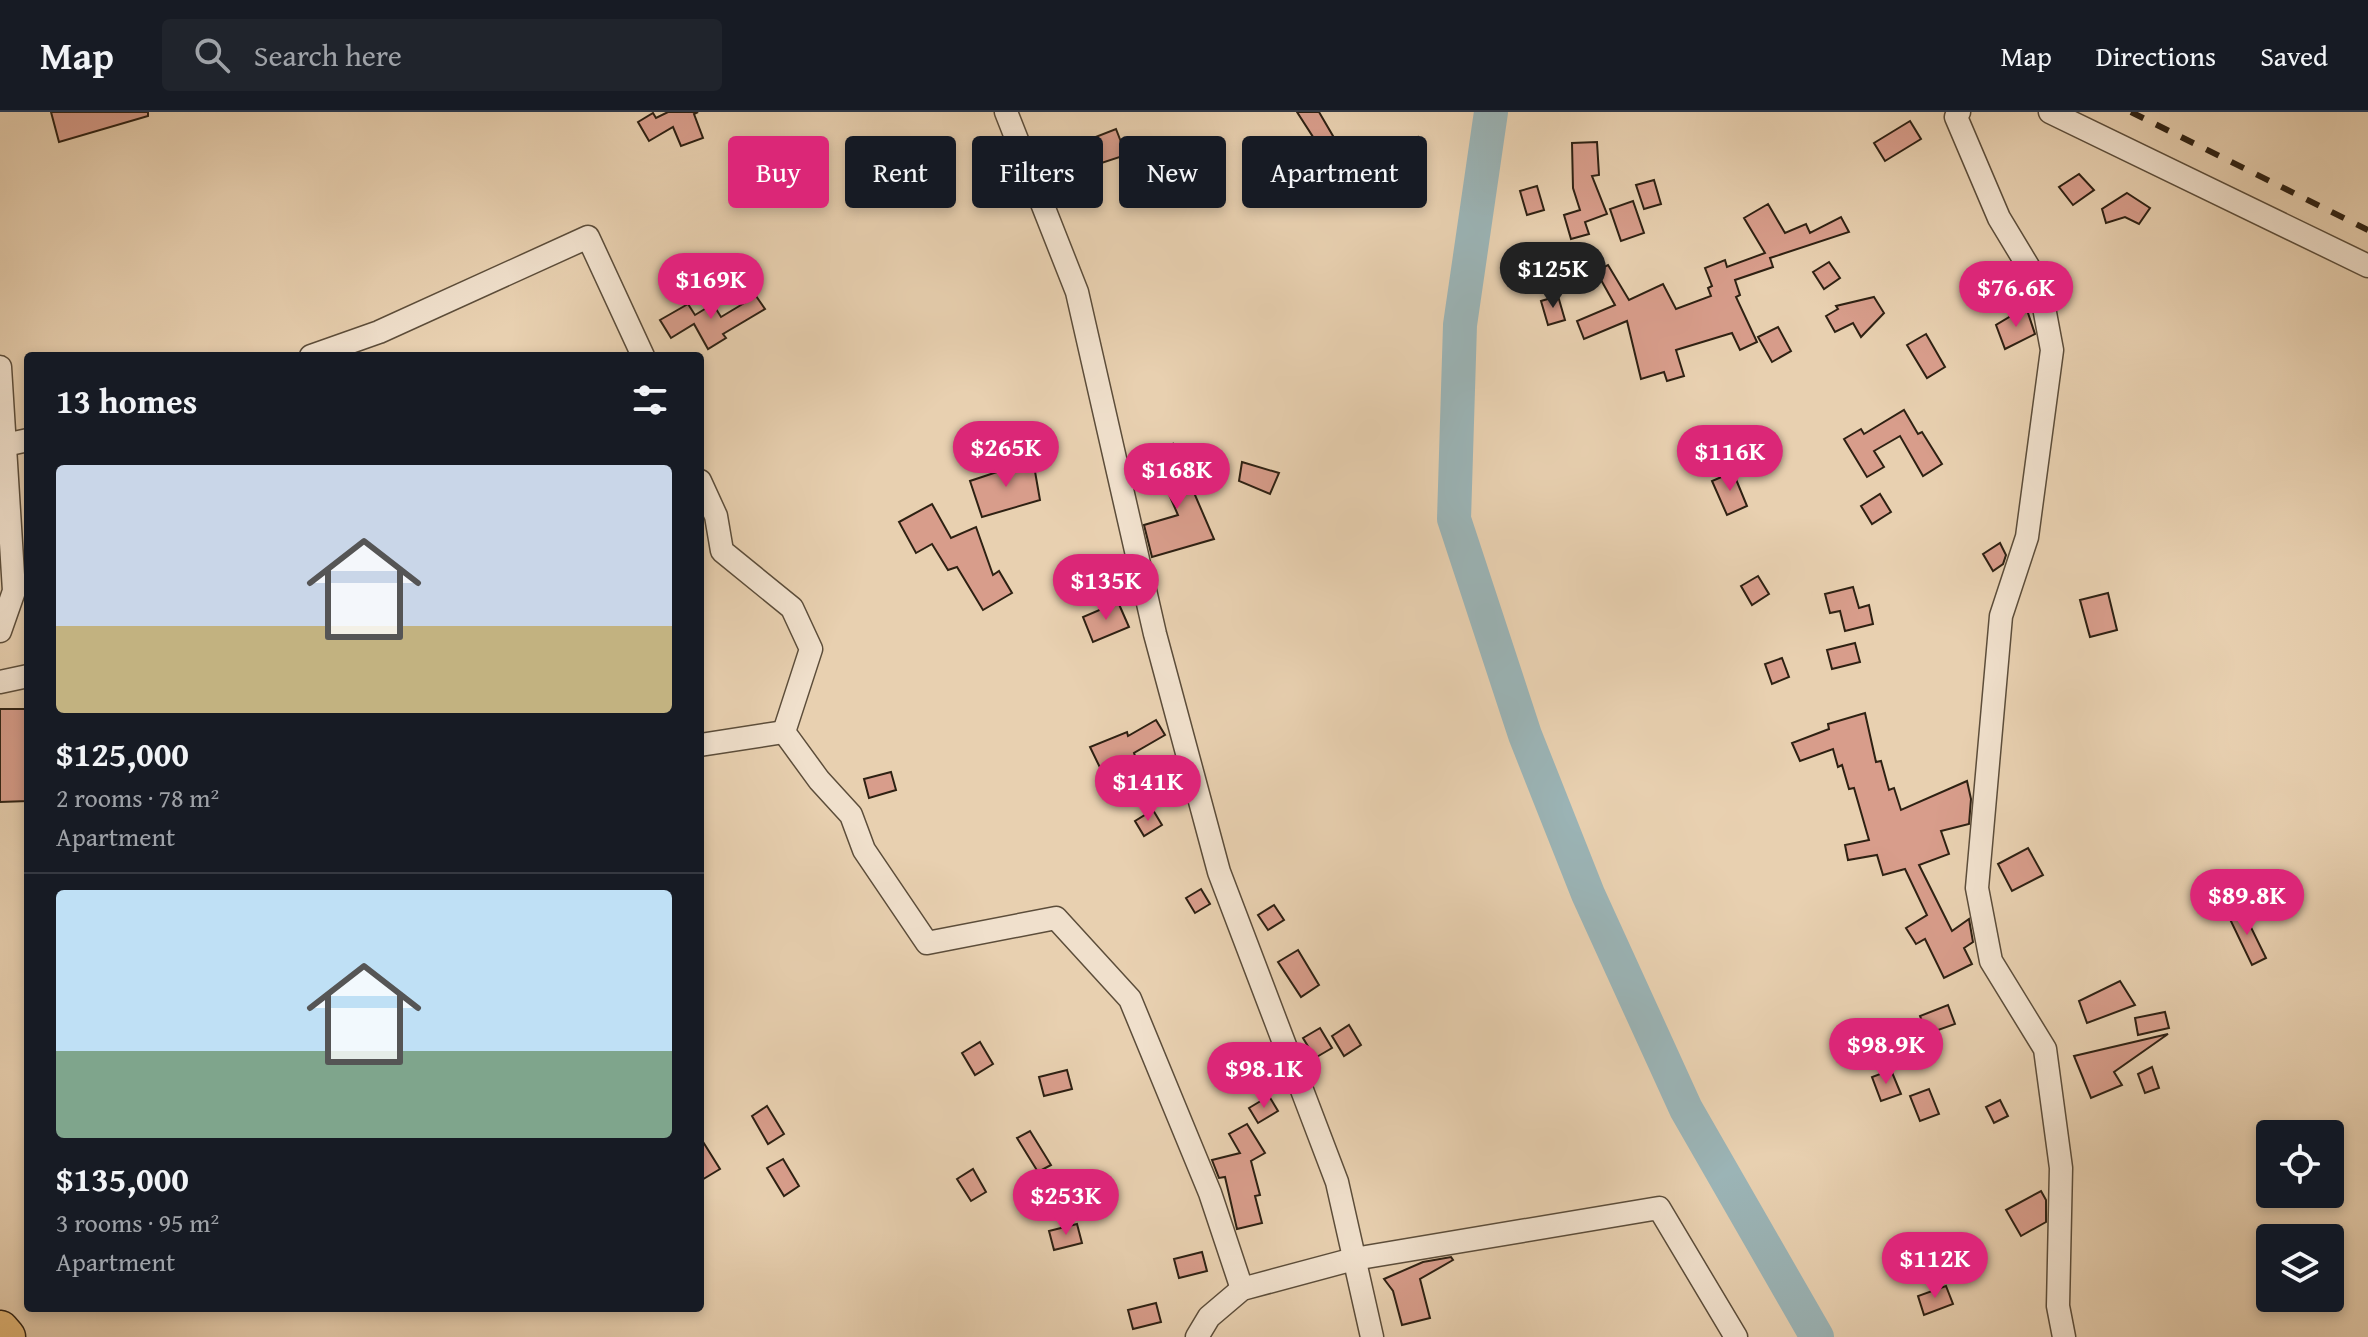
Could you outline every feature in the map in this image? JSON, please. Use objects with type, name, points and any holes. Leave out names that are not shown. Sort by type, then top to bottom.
[{"type":"highway","points":[[0,1330],[6,1337]]},
{"type":"street","points":[[1006,112],[1077,292],[1155,634],[1219,872],[1337,1182],[1372,1337]]},
{"type":"street","points":[[1959,112],[1956,117],[1999,218],[2040,286],[2052,350],[2027,537],[2001,616],[1977,888],[1991,961],[2045,1049],[2061,1168],[2058,1306],[2064,1337]]},
{"type":"street","points":[[2050,112],[2368,266]]},
{"type":"street","points":[[322,352],[379,332],[588,237],[641,352]]},
{"type":"street","points":[[0,367],[14,591],[0,631]]},
{"type":"street","points":[[5,445],[24,441]]},
{"type":"street","points":[[704,490],[716,516],[722,551],[792,608],[811,649],[784,732]]},
{"type":"street","points":[[0,682],[24,677]]},
{"type":"street","points":[[784,732],[819,780],[851,815],[864,850],[927,943],[1056,918],[1130,999],[1210,1193],[1242,1289]]},
{"type":"street","points":[[704,744],[784,732]]},
{"type":"street","points":[[1197,1337],[1209,1317],[1242,1289],[1354,1259],[1659,1208],[1736,1337]]},
{"type":"building","points":[[51,112],[148,112],[148,116],[59,142]]},
{"type":"building","points":[[668,112],[698,112],[694,114],[703,138],[681,146],[673,127],[649,141],[638,122],[653,113],[656,118]]},
{"type":"building","points":[[1297,112],[1319,112],[1333,136],[1312,136]]},
{"type":"building","points":[[1910,121],[1921,139],[1885,161],[1874,143]]},
{"type":"building","points":[[1116,129],[1119,157],[1103,162],[1103,136],[1098,136]]},
{"type":"building","points":[[1597,142],[1599,175],[1592,176],[1607,214],[1585,222],[1589,234],[1571,239],[1564,215],[1580,210],[1573,188],[1572,143]]},
{"type":"building","points":[[2079,174],[2094,190],[2073,205],[2059,187]]},
{"type":"building","points":[[1654,180],[1661,204],[1644,209],[1636,185]]},
{"type":"building","points":[[1537,186],[1544,210],[1527,215],[1520,191]]},
{"type":"building","points":[[2127,193],[2150,208],[2139,224],[2125,217],[2106,223],[2102,209]]},
{"type":"building","points":[[1633,201],[1644,233],[1621,241],[1610,209]]},
{"type":"building","points":[[1768,204],[1785,233],[1806,224],[1810,233],[1841,217],[1849,232],[1770,258],[1773,267],[1735,280],[1740,295],[1736,297],[1757,342],[1740,350],[1732,333],[1676,350],[1684,376],[1667,381],[1664,372],[1641,379],[1627,321],[1584,339],[1577,321],[1615,305],[1596,271],[1608,265],[1629,300],[1663,284],[1676,309],[1711,296],[1708,288],[1712,286],[1705,268],[1725,260],[1727,267],[1765,253],[1744,218]]},
{"type":"building","points":[[1829,262],[1840,278],[1824,289],[1813,272]]},
{"type":"building","points":[[756,296],[765,309],[723,334],[726,338],[708,349],[694,324],[671,338],[660,320],[688,304],[695,315],[713,304],[721,317]]},
{"type":"building","points":[[1558,296],[1565,320],[1548,325],[1541,301]]},
{"type":"building","points":[[1874,297],[1884,313],[1861,337],[1853,323],[1835,332],[1826,316],[1838,309],[1836,306]]},
{"type":"building","points":[[2026,307],[2035,334],[2005,349],[1996,325]]},
{"type":"building","points":[[1778,327],[1791,351],[1772,362],[1758,337]]},
{"type":"building","points":[[1926,334],[1945,367],[1927,378],[1907,345]]},
{"type":"building","points":[[1904,410],[1942,464],[1923,476],[1900,436],[1874,451],[1884,467],[1867,477],[1844,439],[1861,429],[1864,434]]},
{"type":"building","points":[[1173,444],[1214,539],[1152,557],[1144,525],[1178,515],[1154,460]]},
{"type":"building","points":[[1033,460],[1040,500],[982,517],[970,481]]},
{"type":"building","points":[[1242,462],[1279,473],[1270,494],[1239,481]]},
{"type":"building","points":[[1733,472],[1747,506],[1727,515],[1712,481]]},
{"type":"building","points":[[1880,494],[1891,512],[1872,524],[1861,506]]},
{"type":"building","points":[[932,504],[951,538],[976,527],[993,575],[999,571],[1012,593],[983,610],[957,567],[948,570],[932,544],[916,553],[899,522]]},
{"type":"building","points":[[2000,543],[2006,555],[2003,564],[1993,571],[1983,554]]},
{"type":"building","points":[[1119,565],[1127,587],[1113,592],[1106,569]]},
{"type":"building","points":[[1758,576],[1769,594],[1752,605],[1741,586]]},
{"type":"building","points":[[1853,587],[1859,608],[1869,605],[1873,624],[1845,631],[1840,611],[1830,613],[1825,594]]},
{"type":"building","points":[[2108,593],[2117,630],[2090,637],[2080,600]]},
{"type":"building","points":[[1118,602],[1129,627],[1093,642],[1083,617]]},
{"type":"building","points":[[1855,643],[1860,662],[1832,669],[1827,650]]},
{"type":"building","points":[[1782,658],[1789,677],[1772,684],[1765,664]]},
{"type":"building","points":[[0,709],[24,709],[24,801],[0,802]]},
{"type":"building","points":[[1865,713],[1876,762],[1881,761],[1889,790],[1894,788],[1901,810],[1967,781],[1971,799],[1969,824],[1941,831],[1949,854],[1919,865],[1952,931],[1969,919],[1973,942],[1964,948],[1972,964],[1944,978],[1925,939],[1916,944],[1906,928],[1927,915],[1905,869],[1883,875],[1877,855],[1848,860],[1845,845],[1869,840],[1854,788],[1849,789],[1842,765],[1838,767],[1833,749],[1800,761],[1792,743],[1829,729],[1828,724]]},
{"type":"building","points":[[1156,720],[1165,735],[1134,753],[1139,767],[1107,782],[1090,747],[1127,732],[1128,736]]},
{"type":"building","points":[[891,772],[896,790],[869,798],[864,779]]},
{"type":"building","points":[[1153,810],[1162,825],[1144,836],[1135,821]]},
{"type":"building","points":[[2028,848],[2043,875],[2012,891],[1998,864]]},
{"type":"building","points":[[1201,889],[1210,904],[1195,913],[1186,898]]},
{"type":"building","points":[[1274,905],[1284,920],[1268,930],[1258,915]]},
{"type":"building","points":[[2242,909],[2266,958],[2252,965],[2228,915]]},
{"type":"building","points":[[1298,950],[1319,985],[1301,997],[1278,962]]},
{"type":"building","points":[[2120,981],[2135,1005],[2087,1023],[2079,1001]]},
{"type":"building","points":[[1948,1005],[1955,1024],[1927,1034],[1920,1016]]},
{"type":"building","points":[[2165,1012],[2169,1028],[2138,1035],[2135,1018]]},
{"type":"building","points":[[1349,1025],[1361,1045],[1344,1056],[1332,1036]]},
{"type":"building","points":[[1320,1028],[1332,1048],[1315,1058],[1303,1038]]},
{"type":"building","points":[[2168,1034],[2114,1072],[2122,1085],[2091,1098],[2074,1056]]},
{"type":"building","points":[[980,1042],[993,1064],[975,1075],[962,1053]]},
{"type":"building","points":[[2152,1067],[2159,1088],[2145,1093],[2138,1074]]},
{"type":"building","points":[[1067,1070],[1072,1089],[1044,1096],[1039,1077]]},
{"type":"building","points":[[1891,1070],[1901,1094],[1881,1101],[1872,1077]]},
{"type":"building","points":[[1929,1089],[1939,1114],[1920,1121],[1910,1096]]},
{"type":"building","points":[[1269,1096],[1278,1111],[1258,1123],[1249,1108]]},
{"type":"building","points":[[2000,1100],[2008,1116],[1994,1123],[1986,1107]]},
{"type":"building","points":[[767,1106],[784,1134],[768,1144],[752,1116]]},
{"type":"building","points":[[1247,1124],[1265,1153],[1251,1161],[1260,1195],[1255,1196],[1262,1223],[1237,1229],[1225,1177],[1219,1178],[1212,1160],[1240,1153],[1229,1134]]},
{"type":"building","points":[[1030,1131],[1051,1165],[1038,1172],[1017,1138]]},
{"type":"building","points":[[704,1143],[720,1169],[704,1179]]},
{"type":"building","points":[[783,1159],[799,1186],[784,1196],[767,1168]]},
{"type":"building","points":[[973,1169],[986,1192],[971,1201],[957,1179]]},
{"type":"building","points":[[2041,1191],[2046,1200],[2046,1222],[2021,1236],[2006,1210]]},
{"type":"building","points":[[1077,1224],[1082,1243],[1054,1250],[1049,1231]]},
{"type":"building","points":[[1202,1252],[1207,1271],[1179,1278],[1174,1259]]},
{"type":"building","points":[[1451,1257],[1453,1260],[1420,1279],[1430,1318],[1402,1325],[1393,1291],[1384,1279],[1423,1262]]},
{"type":"building","points":[[1946,1286],[1953,1304],[1924,1315],[1918,1296]]},
{"type":"building","points":[[1156,1303],[1161,1322],[1133,1329],[1128,1310]]},
{"type":"waterway","points":[[1491,112],[1460,325],[1454,519],[1525,735],[1588,894],[1686,1109],[1817,1337]]},
{"type":"railway","points":[[2131,112],[2368,230]]}]
